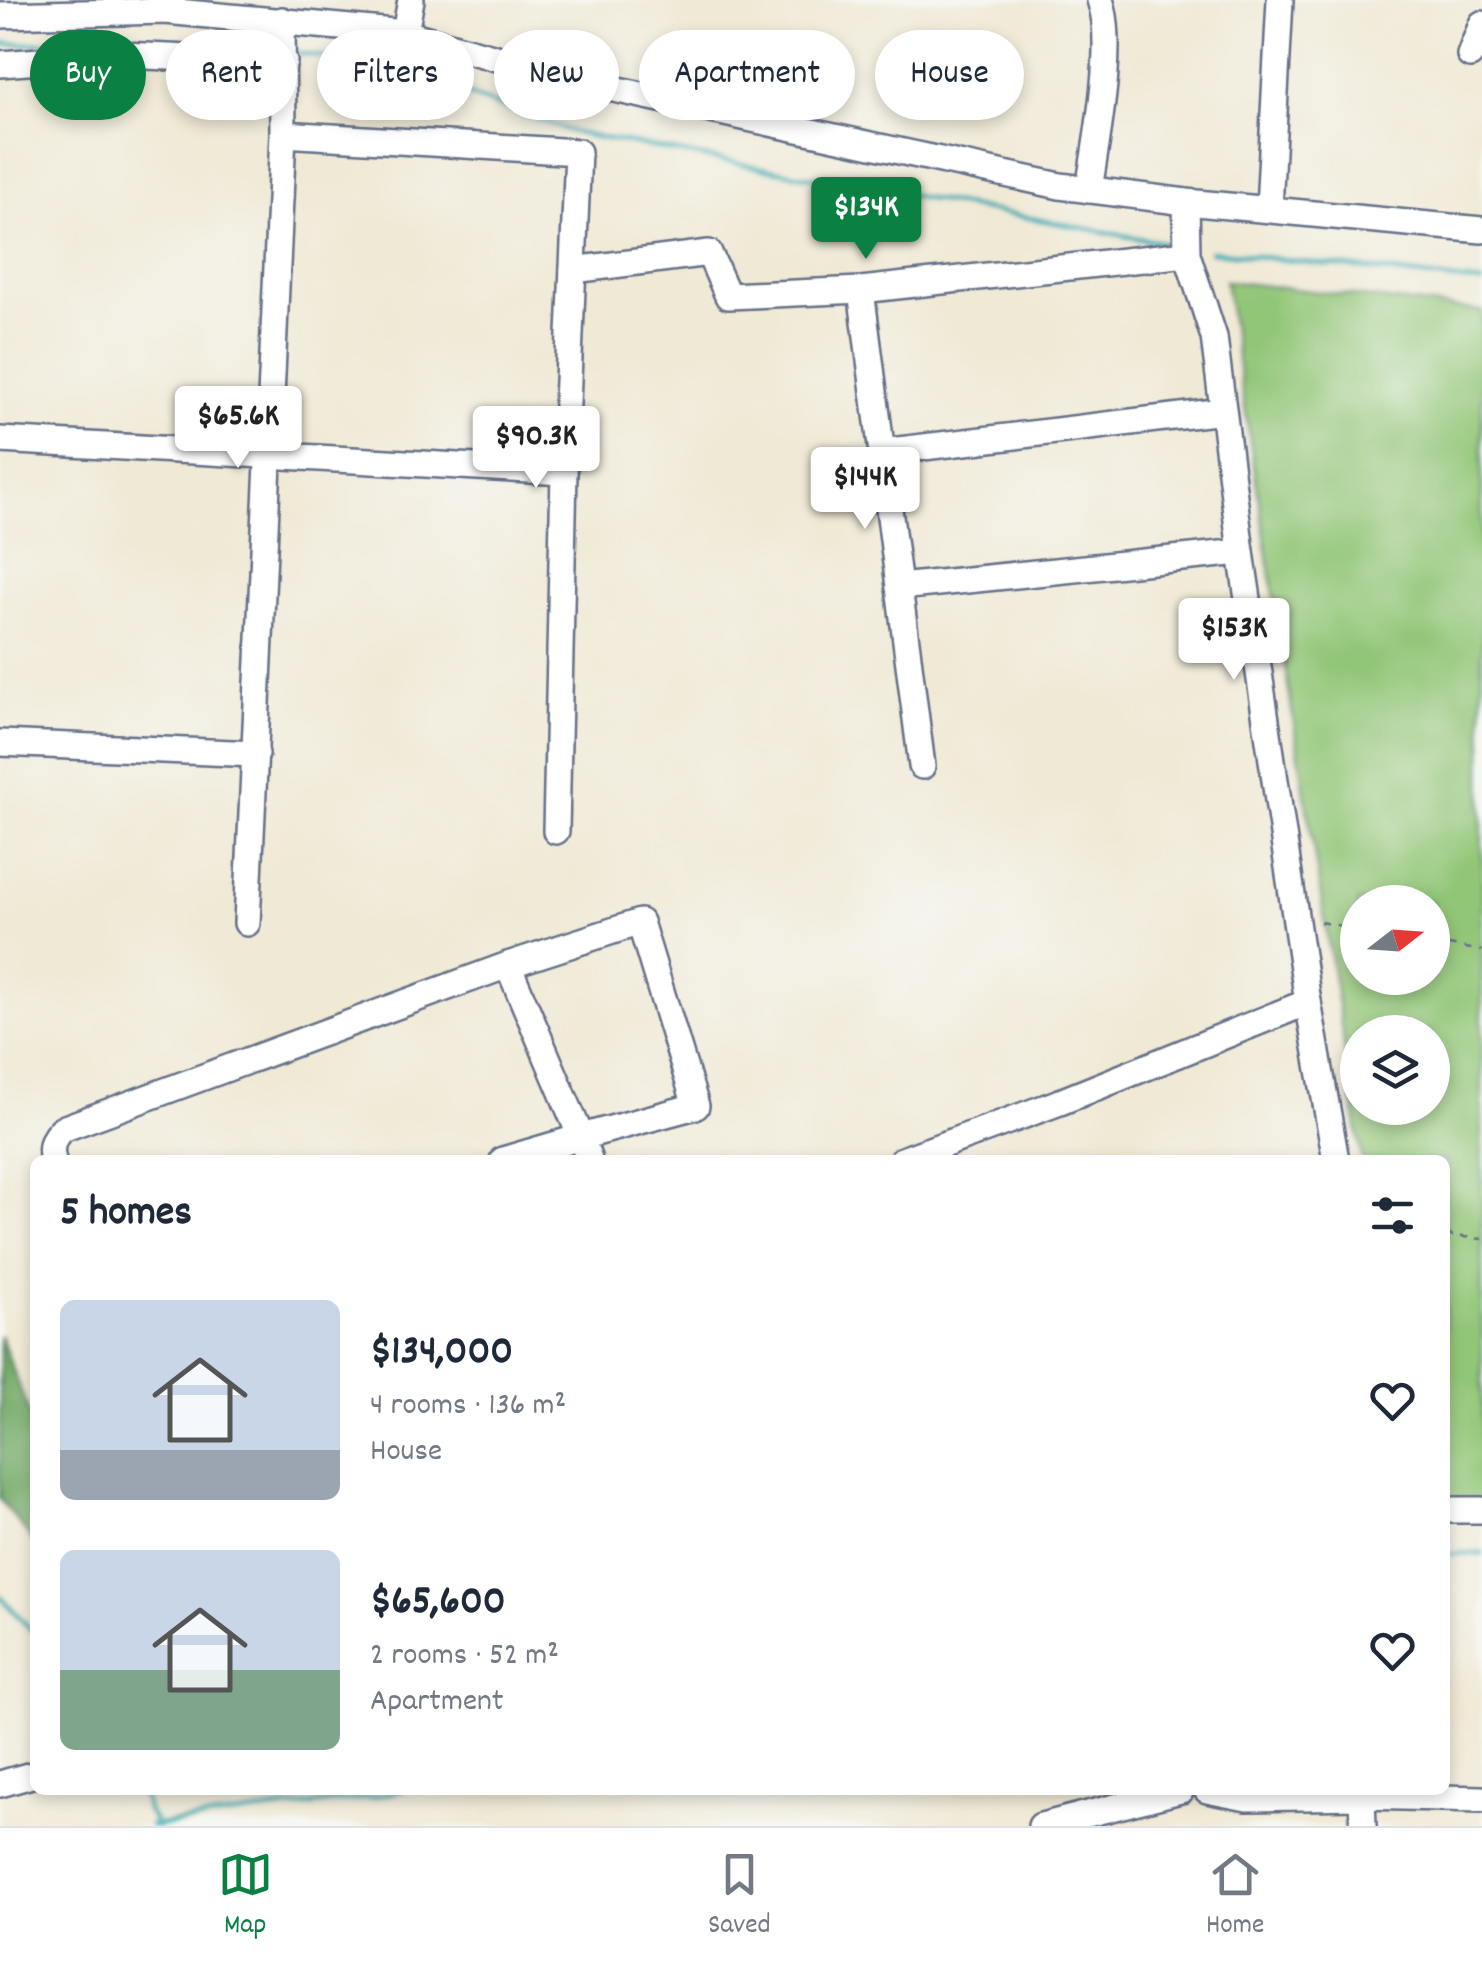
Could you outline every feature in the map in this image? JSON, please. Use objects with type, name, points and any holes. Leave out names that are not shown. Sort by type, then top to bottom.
[{"type":"street","points":[[405,30],[411,0]]},
{"type":"street","points":[[1090,190],[1108,42],[1106,14],[1100,0]]},
{"type":"street","points":[[1269,208],[1280,0]]},
{"type":"street","points":[[0,14],[165,11],[376,30]]},
{"type":"street","points":[[282,20],[282,30]]},
{"type":"street","points":[[1470,55],[1482,24]]},
{"type":"street","points":[[474,52],[591,84],[1090,190],[1482,230]]},
{"type":"street","points":[[0,64],[122,54],[166,56]]},
{"type":"street","points":[[247,923],[283,120]]},
{"type":"street","points":[[283,134],[578,152],[564,472],[556,831]]},
{"type":"street","points":[[1186,202],[1187,254],[1214,337],[1241,552],[1308,1002],[1335,1155]]},
{"type":"street","points":[[573,270],[709,253],[728,296],[862,290],[1187,254]]},
{"type":"street","points":[[862,290],[922,766]]},
{"type":"street","points":[[882,452],[1224,411]]},
{"type":"street","points":[[0,440],[564,472]]},
{"type":"street","points":[[899,587],[1241,552]]},
{"type":"street","points":[[0,743],[256,754]]},
{"type":"street","points":[[51,1155],[55,1135],[62,1129],[508,965],[640,922],[696,1106],[585,1148],[538,1155]]},
{"type":"street","points":[[508,965],[585,1148]]},
{"type":"street","points":[[916,1155],[1060,1102],[1308,1002]]},
{"type":"street","points":[[1450,1510],[1482,1510]]},
{"type":"street","points":[[0,1784],[30,1775]]},
{"type":"street","points":[[1053,1825],[1163,1795]]},
{"type":"street","points":[[1233,1795],[1482,1800]]},
{"type":"street","points":[[1362,1796],[1363,1826]]},
{"type":"path","points":[[1298,919],[1340,926]]},
{"type":"path","points":[[1450,945],[1482,951]]},
{"type":"path","points":[[1450,1236],[1482,1239]]},
{"type":"green space","points":[[1225,281],[1482,311],[1482,1500],[1450,1501],[1450,1155],[1361,1155],[1357,1125],[1450,1125],[1450,1015],[1340,1015],[1340,1019]]},
{"type":"green space","points":[[0,1335],[30,1415],[30,1538],[0,1499]]},
{"type":"waterway","points":[[0,44],[30,44]]},
{"type":"waterway","points":[[297,53],[386,66],[576,133],[1164,243]]},
{"type":"waterway","points":[[1211,251],[1482,283]]},
{"type":"waterway","points":[[1450,1554],[1482,1553]]},
{"type":"waterway","points":[[0,1596],[30,1629]]},
{"type":"waterway","points":[[142,1795],[157,1826]]},
{"type":"waterway","points":[[150,1826],[382,1795]]}]
